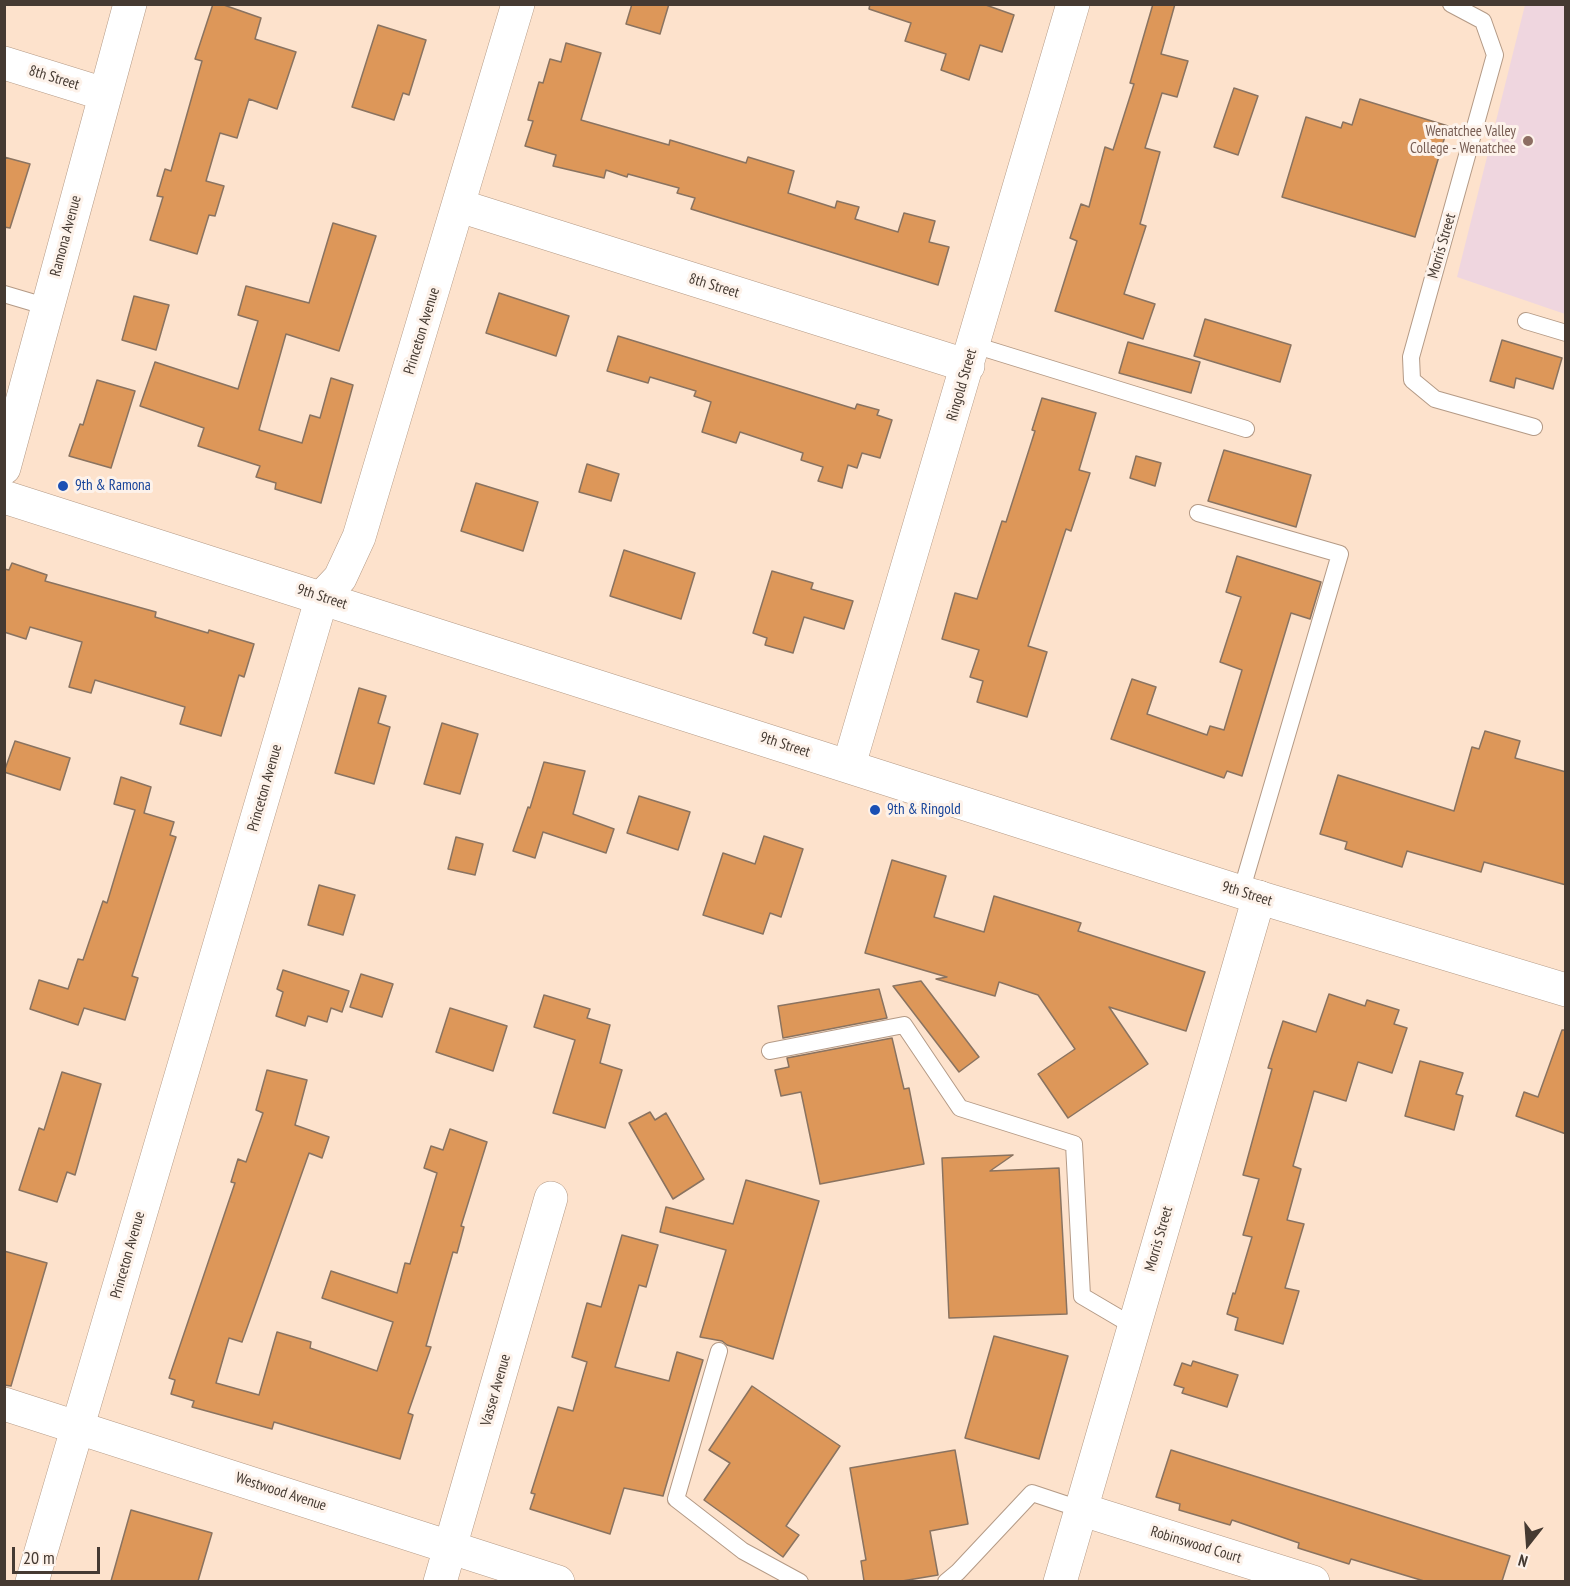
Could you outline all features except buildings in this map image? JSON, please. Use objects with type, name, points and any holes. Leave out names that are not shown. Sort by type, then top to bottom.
[{"type":"street","name":"Ramona Avenue","points":[[4,468],[130,4]]},
{"type":"street","name":"Princeton Avenue","points":[[32,1581],[322,597],[340,578],[359,537],[460,206],[518,4]]},
{"type":"street","name":"Ringold Street","points":[[849,765],[1073,4]]},
{"type":"street","name":"8th Street","points":[[4,63],[104,94]]},
{"type":"street","name":"8th Street","points":[[460,206],[971,355]]},
{"type":"street","name":"9th Street","points":[[4,497],[849,765],[1250,895],[1566,990]]},
{"type":"street","name":"Morris Street","points":[[1060,1581],[1133,1326],[1250,895]]},
{"type":"street","name":"Vasser Avenue","points":[[440,1581],[551,1198]]},
{"type":"street","name":"Westwood Avenue","points":[[4,1404],[558,1581]]},
{"type":"street","name":"Robinswood Court","points":[[1080,1509],[1313,1581]]},
{"type":"lane","name":"Morris Street","points":[[1451,4],[1483,21],[1495,55],[1411,357],[1412,380],[1435,399],[1534,427]]},
{"type":"lane","points":[[4,294],[48,307]]},
{"type":"lane","points":[[1526,321],[1566,333]]},
{"type":"lane","points":[[971,355],[1246,429]]},
{"type":"lane","points":[[1198,513],[1340,554],[1250,895]]},
{"type":"lane","points":[[771,1051],[904,1025],[960,1107],[1074,1144],[1082,1296],[1133,1326]]},
{"type":"lane","points":[[719,1351],[676,1499],[743,1551],[798,1581]]},
{"type":"lane","points":[[946,1581],[958,1572],[1032,1494],[1080,1509]]},
{"type":"shaded area","name":"Wenatchee Valley College - Wenatchee","points":[[1525,5],[1565,5],[1565,314],[1457,277]]},
{"type":"place","name":"Wenatchee Valley College - Wenatchee","points":[[1528,141]]},
{"type":"place","name":"9th & Ramona","points":[[63,486]]},
{"type":"place","name":"9th & Ringold","points":[[875,810]]}]
